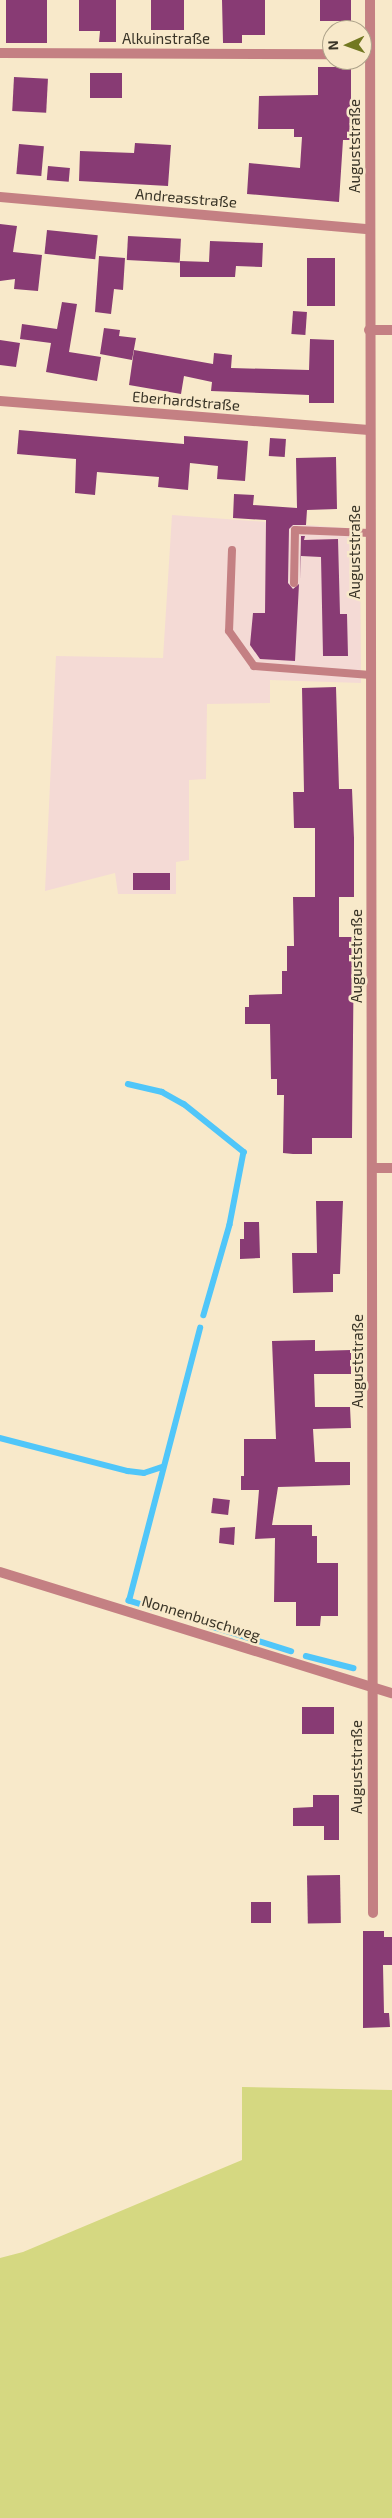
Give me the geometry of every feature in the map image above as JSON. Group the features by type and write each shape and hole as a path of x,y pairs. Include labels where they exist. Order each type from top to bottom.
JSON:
{"street":[{"name":"Auguststraße","path":"369,20 370,0"},
{"name":"Alkuinstraße","path":"0,54 322,54"},
{"name":"Auguststraße","path":"366,70 371,675 373,1913"},
{"name":"Andreasstraße","path":"0,197 369,229"},
{"path":"369,330 392,330"},
{"name":"Eberhardstraße","path":"0,401 370,430"},
{"path":"372,1168 392,1168"},
{"name":"Nonnenbuschweg","path":"0,1572 392,1693"}],"lane":[{"path":"294,583 295,530 370,533"},
{"path":"232,550 229,631 254,666 371,675"}],"shaded area":[{"path":"172,515 360,529 361,683 270,680 270,703 207,704 206,779 189,780 189,860 176,862 176,894 118,894 115,873 45,891 56,656 163,658"}],"green space":[{"path":"242,2087 392,2090 392,2518 0,2518 0,2258 23,2252 242,2160"}],"building":[{"path":"6,0 47,0 47,43 6,43"},
{"path":"79,0 116,0 116,42 99,42 100,31 79,31"},
{"path":"151,0 184,0 184,30 151,30"},
{"path":"222,0 265,0 265,35 242,35 242,43 223,43"},
{"path":"320,0 351,0 351,20 320,21"},
{"path":"318,67 322,67 322,70 351,70 351,140 343,140 339,202 247,194 249,163 300,168 302,137 294,137 294,129 258,129 259,96 318,95"},
{"path":"90,73 122,73 122,98 90,98"},
{"path":"14,77 48,79 46,113 12,111"},
{"path":"135,143 171,145 168,186 79,181 80,151 134,153"},
{"path":"19,144 44,146 41,176 16,174"},
{"path":"48,166 70,168 69,182 47,180"},
{"path":"0,224 17,226 13,252 42,255 38,291 14,289 15,279 0,281"},
{"path":"47,230 98,235 95,259 44,254"},
{"path":"128,236 181,239 180,263 127,260"},
{"path":"210,241 263,243 262,267 236,266 235,277 180,277 180,261 209,262"},
{"path":"99,256 125,258 123,290 114,289 111,314 95,312"},
{"path":"307,258 335,258 335,306 307,306"},
{"path":"62,302 77,304 69,352 101,357 97,381 46,372 51,343 20,339 22,324 57,329"},
{"path":"293,311 307,312 305,335 291,334"},
{"path":"104,328 120,330 119,336 136,338 132,360 100,354"},
{"path":"310,339 334,340 334,403 309,403 309,395 211,391 212,382 184,376 181,394 129,385 134,350 213,364 214,353 232,355 231,368 309,370"},
{"path":"0,340 20,343 16,367 0,365"},
{"path":"19,430 184,444 184,436 248,441 245,481 217,479 218,466 190,463 188,490 158,487 159,477 97,472 95,495 75,493 76,459 17,454"},
{"path":"270,438 286,439 285,457 269,456"},
{"path":"336,457 337,509 307,510 306,525 293,525 289,529 288,583 293,589 299,584 295,661 260,659 250,645 253,613 265,613 266,520 233,518 234,494 254,495 253,505 297,508 296,458"},
{"path":"301,536 305,536 304,540 338,539 340,614 347,614 348,656 323,656 321,557 301,556 300,580"},
{"path":"336,687 339,789 352,789 354,838 354,897 339,897 339,937 354,937 352,1138 312,1138 312,1154 283,1153 284,1095 277,1095 277,1079 271,1079 270,1024 245,1024 245,1007 249,1007 249,995 282,994 282,971 287,971 287,946 294,946 293,897 315,897 315,828 294,828 293,792 304,792 302,688"},
{"path":"133,873 170,873 170,890 133,890"},
{"path":"316,1201 343,1201 340,1274 333,1274 333,1292 293,1293 292,1253 317,1253"},
{"path":"244,1222 259,1222 260,1258 240,1259 240,1239 244,1239"},
{"path":"315,1340 315,1351 351,1350 351,1374 314,1374 315,1407 350,1407 351,1428 313,1429 315,1462 350,1462 350,1485 278,1487 272,1525 312,1525 312,1536 317,1536 317,1563 338,1563 338,1616 321,1616 320,1626 296,1626 296,1602 274,1602 275,1538 255,1539 259,1490 241,1490 241,1476 244,1476 244,1439 276,1439 272,1341"},
{"path":"213,1498 230,1500 228,1515 211,1513"},
{"path":"235,1527 234,1545 219,1543 220,1528"},
{"path":"302,1707 334,1707 334,1734 302,1734"},
{"path":"313,1795 339,1795 339,1840 324,1840 324,1826 293,1826 293,1808 313,1807"},
{"path":"340,1875 341,1923 308,1924 307,1876"},
{"path":"251,1902 271,1902 271,1923 251,1923"},
{"path":"363,1931 384,1931 384,1937 392,1937 392,1965 383,1965 384,2013 389,2013 390,2027 363,2028"}],"waterway":[{"path":"128,1084 162,1092 184,1104 244,1152 230,1225 204,1315"},
{"path":"192,1620 129,1601 200,1328"},
{"path":"0,1438 128,1471 144,1473 162,1467"},
{"path":"210,1626 291,1651"},
{"path":"306,1656 353,1668"}]}
